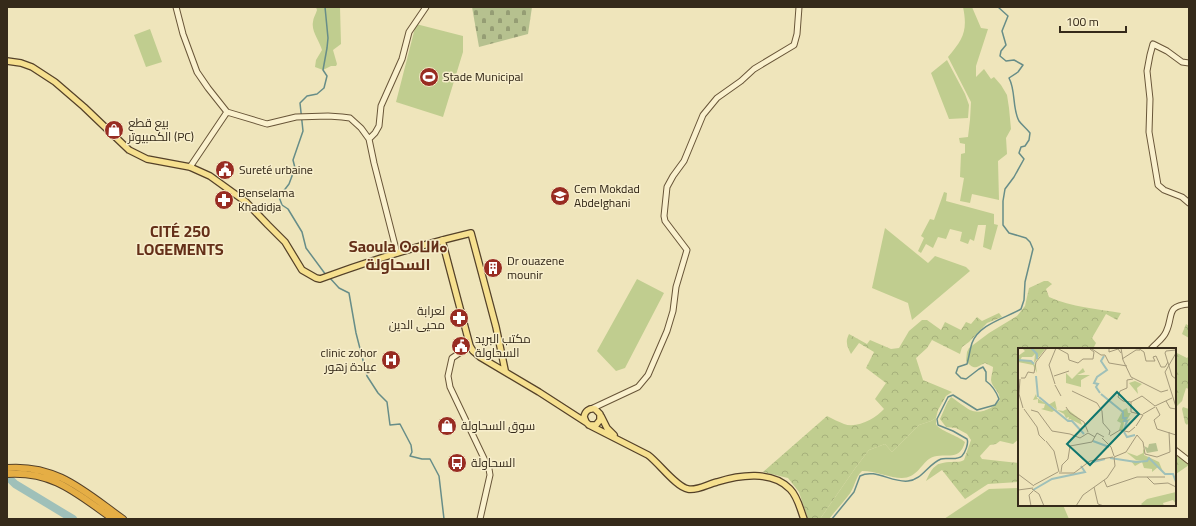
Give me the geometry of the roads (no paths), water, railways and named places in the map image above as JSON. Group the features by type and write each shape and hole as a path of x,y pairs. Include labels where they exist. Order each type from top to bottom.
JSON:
{"highway":[{"path":"7,468 42,476 61,484 113,519"},
{"path":"7,474 32,468 60,477 78,487 123,519"}],"main road":[{"path":"7,61 21,63 32,67 55,82 84,107 128,150 147,159 190,167 210,176 246,202 285,242 302,270 316,278 320,279 442,240 471,234 496,327 505,370"},
{"path":"442,240 470,346 480,357 505,370 588,424 648,455 677,483 688,489 693,489 738,476 772,478 783,483 790,489 797,499 804,519"},
{"path":"573,414 589,410 597,410 607,428 620,440"},
{"path":"588,424 584,417 589,410"},
{"path":"588,424 594,425 598,423 600,420 600,414"}],"street":[{"path":"176,7 183,34 197,72 227,112 267,124 296,117 328,116 350,118 361,128 369,139 398,253"},
{"path":"369,139 379,126 381,106 402,59 409,32 426,7"},
{"path":"589,410 634,389 648,376 667,331 673,311 676,287 687,250 665,221 664,216 667,187 673,176 680,168 703,116 717,98 754,69 794,45 797,34 799,7"},
{"path":"1189,63 1182,62 1167,51 1153,44 1147,71 1150,99 1149,132 1158,185 1164,190 1182,196 1189,203"},
{"path":"190,167 227,112"},
{"path":"1153,348 1166,333 1172,310 1175,307 1189,304"},
{"path":"470,346 452,358 448,376 450,387 489,469 490,475 480,519"},
{"path":"600,414 602,404"},
{"path":"1176,451 1189,461"}],"waterway":[{"path":"325,7 328,38 323,70 327,76 324,88 317,94 307,96 300,103 303,131 293,160 295,168 289,184 279,197 282,205 288,209 302,232 306,248 326,275"},
{"path":"832,519 854,492 860,476 872,474 896,480 908,481 917,478 936,461 962,456 966,448 967,439 938,425 937,419 948,397 953,395 977,410 995,405 999,399 994,389 986,381 986,372 983,367 966,379 961,378 956,373 958,367 967,364 972,343 980,331 994,322 1021,309 1024,300 1025,282 1033,249 1030,242 1026,238 1009,233 1003,225 1003,201 1005,189 1024,159 1019,153 1021,147 1025,146 1029,140 1030,133 1019,121 1015,111 1013,88 1009,78 1018,72 1023,65 1014,60 1006,61 1000,56 1001,51 1006,45 1002,31 1008,16 998,7"},
{"path":"329,277 339,288 349,293 356,333 367,376 378,393 387,402 390,425 400,424 411,445 412,452 410,456 430,459 439,476 444,519"},
{"path":"7,476 15,484 73,519"}],"place":[{"name":"Stade Municipal","path":"429,77"},
{"name":"بيع قطع الكمبيوتر (PC)","path":"114,130"},
{"name":"Sureté urbaine","path":"225,170"},
{"name":"Cem Mokdad Abdelghani","path":"560,196"},
{"name":"Benselama Khadidja","path":"224,200"},
{"name":"Dr ouazene mounir","path":"493,268"},
{"name":"لعرابة محيى الدين","path":"459,318"},
{"name":"مكتب البريد السحاولة","path":"461,346"},
{"name":"clinic zohor عيادة زهور","path":"391,360"},
{"name":"سوق السحاولة","path":"447,426"},
{"name":"السحاولة","path":"457,463"}],"district":[{"name":"CITÉ 250 LOGEMENTS","path":"180,240"},
{"name":"Saoula ⵙⴰⵡⵍⴰ السحاولة","path":"398,255"}]}
